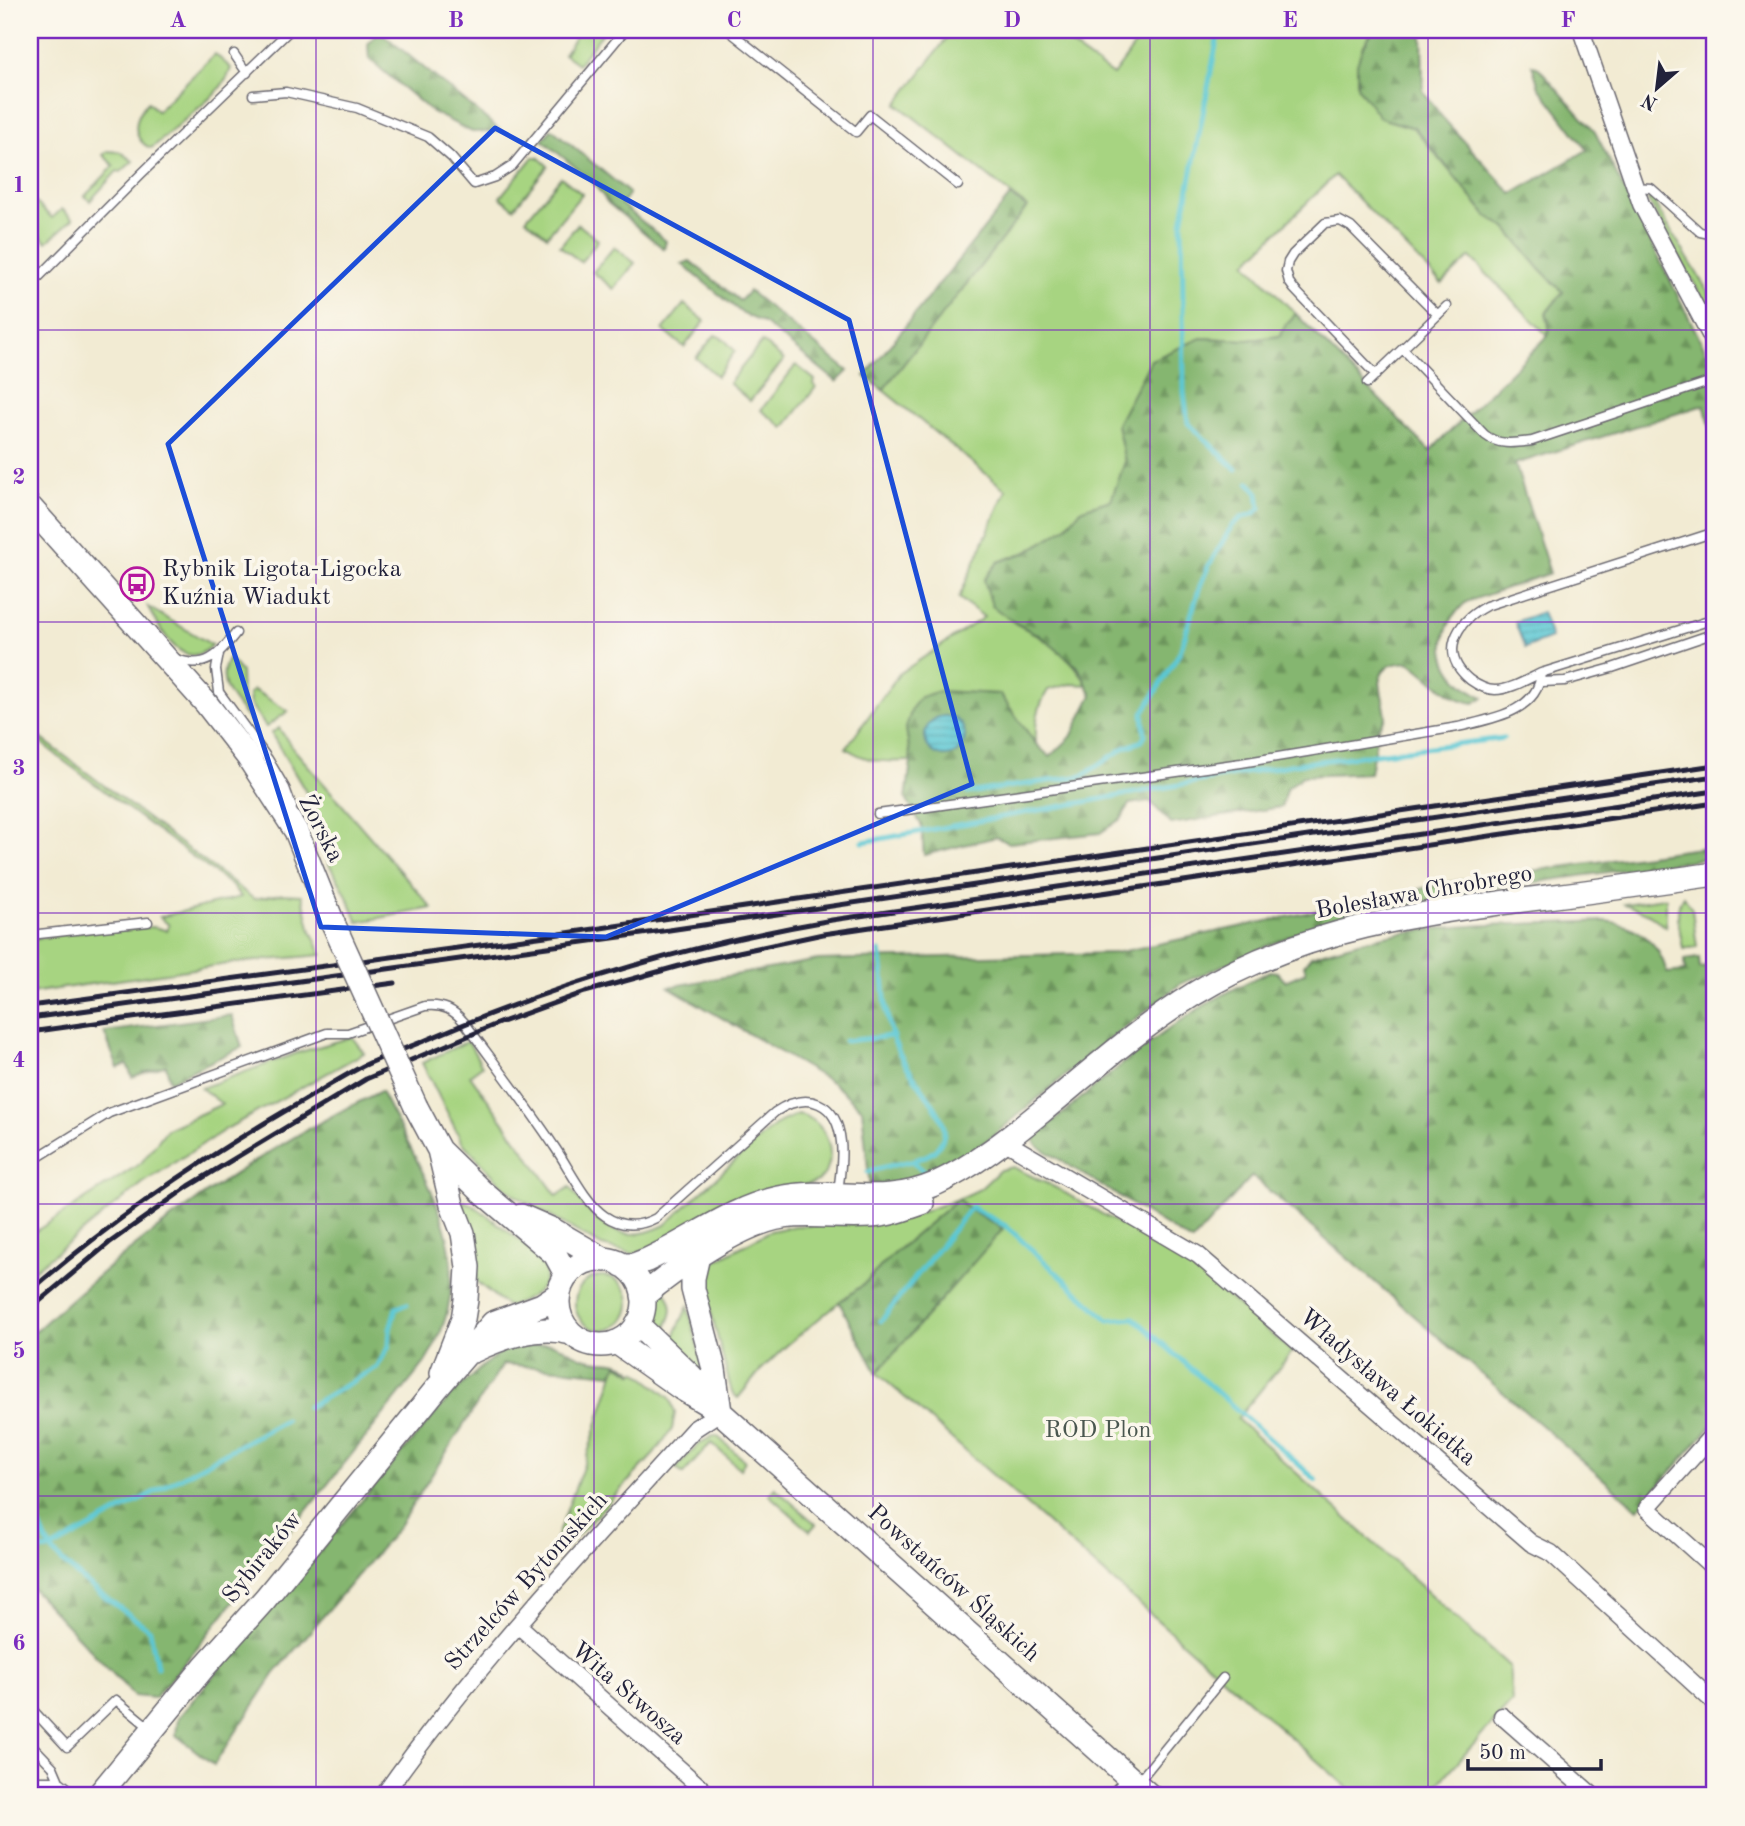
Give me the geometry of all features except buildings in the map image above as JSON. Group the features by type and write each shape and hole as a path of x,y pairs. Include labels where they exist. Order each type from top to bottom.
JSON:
{"main road":[{"name":"Żorska","path":"30,507 205,702 248,757 296,831 333,923 416,1107 439,1150 481,1191 555,1254 563,1285"},
{"name":"Bolesława Chrobrego","path":"614,1263 634,1265 752,1205 797,1195 868,1216 887,1214 938,1197 975,1174 1000,1145 1176,1005 1218,980 1285,950 1334,933 1392,920 1501,902 1715,874"},
{"path":"437,1388 463,1319 468,1276 463,1233 452,1205 439,1150"},
{"name":"Bolesława Chrobrego","path":"643,1296 667,1275 742,1232 773,1219 837,1205"},
{"name":"Żorska","path":"505,1209 553,1230 614,1263"},
{"path":"698,1256 692,1278 693,1289 714,1369 720,1412"},
{"path":"583,1263 614,1263 635,1276 643,1296 643,1310 637,1324 627,1336 603,1345 589,1343 571,1333 560,1315 563,1285 583,1263"},
{"name":"Sybiraków","path":"98,1796 493,1323 542,1305 563,1285"},
{"name":"Powstańców Śląskich","path":"637,1324 691,1376 720,1412 1139,1787"},
{"name":"Sybiraków","path":"467,1353 511,1336 548,1329 571,1333"},
{"name":"Powstańców Śląskich","path":"616,1342 720,1412"}],"street":[{"path":"1581,30 1634,187 1715,344"},
{"name":"Władysława Łokietka","path":"1000,1145 1198,1255 1531,1543 1551,1553 1715,1703"},
{"name":"Strzelców Bytomskich","path":"383,1796 441,1716 518,1625 694,1429 720,1412"},
{"path":"1715,1432 1647,1507 1715,1569"},
{"name":"Wita Stwosza","path":"518,1625 710,1796"},
{"path":"1502,1716 1593,1796"},
{"path":"1115,1796 1139,1787"}],"lane":[{"path":"30,286 290,30"},
{"path":"253,95 286,92 357,108 428,137 451,157 474,184 495,177 512,166 625,30"},
{"path":"728,30 856,132 870,115 958,185"},
{"path":"233,54 247,73"},
{"path":"1634,187 1651,188 1700,232 1715,235"},
{"path":"1376,375 1294,289 1287,277 1289,258 1321,226 1334,221 1351,227 1437,315"},
{"path":"1367,383 1447,306"},
{"path":"1403,349 1485,435 1493,441 1503,443 1532,441 1715,380"},
{"path":"1715,532 1486,606 1474,612 1457,633 1454,661 1458,669 1475,683 1486,689 1498,690 1715,619"},
{"path":"236,633 219,654 216,669 219,692 268,759 285,788 296,831"},
{"path":"1541,678 1565,681 1600,672 1715,633"},
{"path":"160,653 197,663 219,654"},
{"path":"878,814 1214,767 1434,732 1486,720 1519,708 1533,698 1541,678"},
{"path":"30,935 148,922"},
{"path":"30,1163 109,1113 327,1033 348,1033 434,1005 450,1009 465,1023 555,1147 593,1206 613,1221 633,1225 656,1219 768,1117 786,1105 800,1101 816,1101 825,1106 837,1125 842,1151 837,1205"},
{"path":"1139,1787 1223,1678"},
{"path":"30,1707 67,1747 116,1700 152,1730"},
{"path":"30,1743 53,1767 59,1781 78,1796"},
{"path":"30,1781 59,1781"}],"highlighted area":[{"path":"495,128 849,320 972,784 606,937 321,927 168,444"}],"green space":[{"path":"580,30 605,30 578,64 564,54"},
{"path":"953,30 1049,30 1113,75 1146,30 1373,30 1362,49 1380,118 1414,128 1487,216 1506,228 1563,292 1546,313 1548,336 1470,257 1442,284 1335,175 1246,263 1296,314 1286,324 1281,336 1248,340 1201,338 1117,424 1125,462 1111,500 1082,509 1065,528 1027,552 998,562 1015,623 1047,641 1066,656 1087,685 1070,684 1048,690 1038,716 1036,744 1000,694 906,728 911,761 884,761 862,757 846,748 899,674 984,617 959,598 1006,490 883,390 1027,207 897,104"},
{"path":"1373,30 1422,30 1423,91 1442,117 1512,194 1587,150 1539,87 1532,65 1539,68 1595,132 1715,369 1715,442 1704,405 1515,464 1550,573 1466,602 1447,628 1444,642 1449,667 1468,689 1483,697 1474,703 1447,692 1409,662 1387,667 1380,679 1386,717 1378,728 1370,773 1303,776 1287,788 1281,807 1171,824 1150,801 1129,804 1122,818 1100,833 1009,843 996,837 924,855 921,824 906,799 911,761 906,728 912,708 920,697 939,691 1000,694 1036,744 1050,757 1071,737 1092,695 1078,667 1039,635 1015,623 992,606 984,580 998,562 1027,552 1065,528 1082,509 1111,500 1125,462 1117,424 1151,360 1201,338 1248,340 1280,336 1286,324 1296,314 1430,451 1548,336 1546,313 1563,292 1506,228 1487,216 1415,128 1380,118 1357,86 1357,64"},
{"path":"379,31 501,131 472,132 432,112 369,59 368,44"},
{"path":"215,54 231,68 216,93 153,147 144,144 139,139 136,127 143,108 148,102 157,111"},
{"path":"552,129 629,193 621,204 666,241 664,249 608,203 592,181 542,140"},
{"path":"107,151 120,152 133,161 121,172 117,171 90,201 85,196 114,166 103,155"},
{"path":"533,157 538,157 548,166 514,208 500,197"},
{"path":"561,177 582,194 547,236 526,219"},
{"path":"1010,196 1027,207 883,390 865,376"},
{"path":"1655,196 1656,206 1715,303 1715,320 1651,206 1648,199"},
{"path":"30,197 52,218 62,209 73,219 47,242 30,227"},
{"path":"578,224 598,240 581,262 560,246"},
{"path":"614,247 635,263 614,289 593,272"},
{"path":"690,261 740,301 749,291 848,371 837,382 764,323 743,314 682,264"},
{"path":"684,304 705,321 684,347 663,330"},
{"path":"715,335 724,339 735,351 717,376 696,358"},
{"path":"762,342 784,360 750,401 729,383"},
{"path":"796,365 815,380 816,387 784,428 761,410"},
{"path":"148,607 212,645 201,653 191,655 182,652 165,636"},
{"path":"229,658 241,672 242,705 251,723 225,685 225,667"},
{"path":"253,690 288,711 266,727 250,704 249,694"},
{"path":"279,728 291,746 432,908 358,922 329,864 310,799 271,733"},
{"path":"37,735 254,899 280,894 302,895 311,931 322,955 234,963 30,993 30,941 107,929 153,927 167,931 169,925 160,917 241,897 232,886 64,761 38,740"},
{"path":"1715,846 1715,857 1494,888 1378,911 1297,933 1180,984 993,1136 931,1179 870,1189 862,1109 833,1083 669,987 818,960 1115,953 1458,881"},
{"path":"1683,896 1692,909 1697,947 1683,949 1678,908"},
{"path":"1666,898 1666,927 1649,914 1625,904"},
{"path":"1606,921 1628,926 1646,937 1659,952 1667,973 1685,971 1684,960 1699,958 1700,968 1715,966 1715,1422 1638,1509 1252,1176 1192,1242 1034,1141 1037,1135 1094,1087 1173,1026 1212,1001 1270,971 1277,972 1285,981 1306,972 1304,965 1311,956 1397,934 1483,925"},
{"path":"232,1015 242,1047 170,1081 166,1065 132,1077 127,1064 118,1068 104,1032"},
{"path":"352,1037 364,1053 226,1129 143,1183 30,1273 30,1235 141,1163 167,1129 222,1104 201,1088 297,1053"},
{"path":"468,1041 482,1066 470,1075 557,1196 570,1187 599,1221 622,1233 634,1234 665,1225 761,1137 780,1122 798,1114 808,1117 824,1132 830,1152 826,1172 816,1182 786,1186 634,1254 602,1246 519,1198 501,1184 462,1142 422,1063"},
{"path":"381,1091 432,1191 444,1224 451,1257 451,1292 443,1327 424,1364 182,1666 154,1698 134,1696 30,1586 30,1336 111,1266 196,1200 286,1142"},
{"name":"ROD Plon","path":"1013,1167 1056,1188 1190,1264 1292,1352 1237,1419 1509,1666 1512,1702 1427,1796 1357,1796 877,1373 1002,1228 969,1209 958,1199 892,1255 863,1285 786,1346 760,1371 738,1398 732,1393 704,1285 706,1272 715,1261 770,1231 795,1226 896,1222 980,1189 1000,1170"},
{"path":"958,1199 969,1209 1003,1229 877,1373 839,1302 863,1285 892,1255"},
{"path":"464,1201 519,1239 540,1260 545,1270 545,1280 540,1289 508,1307 477,1282"},
{"path":"602,1276 621,1284 629,1303 621,1322 602,1330 583,1322 575,1303 583,1284"},
{"path":"664,1289 671,1303 672,1313 661,1337 655,1313 657,1301"},
{"path":"688,1306 704,1372 702,1373 670,1345"},
{"path":"548,1343 591,1360 622,1364 635,1373 617,1364 612,1374 503,1364 397,1529 275,1673 214,1765 176,1735 178,1718 452,1394 492,1358 506,1350"},
{"path":"617,1364 634,1374 636,1371 670,1398 675,1413 672,1429 654,1454 544,1571 586,1459"},
{"path":"717,1436 745,1461 740,1469 711,1443 683,1474 676,1468 700,1443"},
{"path":"775,1488 816,1524 810,1531 769,1495"}],"water":[{"path":"1542,612 1551,638 1525,648 1515,622"},
{"path":"945,716 959,722 965,736 959,750 945,756 931,750 925,736 931,722"}],"waterway":[{"path":"1219,30 1182,223 1184,392 1188,423 1236,469"},
{"path":"967,793 1082,776 1124,748 1142,741 1145,735 1143,713 1180,652 1209,565 1232,526 1260,508 1258,493 1249,483"},
{"path":"863,842 1295,764 1504,738"},
{"path":"868,1172 932,1153 940,1144 944,1131 938,1113 903,1060 891,1033 880,951"},
{"path":"845,1041 893,1036"},
{"path":"912,1161 924,1171"},
{"path":"881,1321 971,1207 1006,1226 1108,1320 1134,1318 1316,1480"},
{"path":"308,1407 377,1367 389,1346 396,1308 407,1304"},
{"path":"30,1547 37,1550 51,1549 285,1420"},
{"path":"30,1509 53,1552 88,1584 150,1630 157,1667"}],"railway":[{"path":"30,1006 553,935 1715,765"},
{"path":"30,1018 642,934 1715,776"},
{"path":"30,1291 121,1218 185,1173 353,1071 525,1001 625,968 728,941 832,920 1715,791"},
{"path":"30,1309 109,1243 189,1186 366,1079 499,1023 585,992 701,960 823,934 1715,803"},
{"path":"117,1020 395,983"},
{"path":"30,1032 124,1019"}],"place":[{"name":"Rybnik Ligota-Ligocka Kuźnia Wiadukt","path":"137,584"}]}
